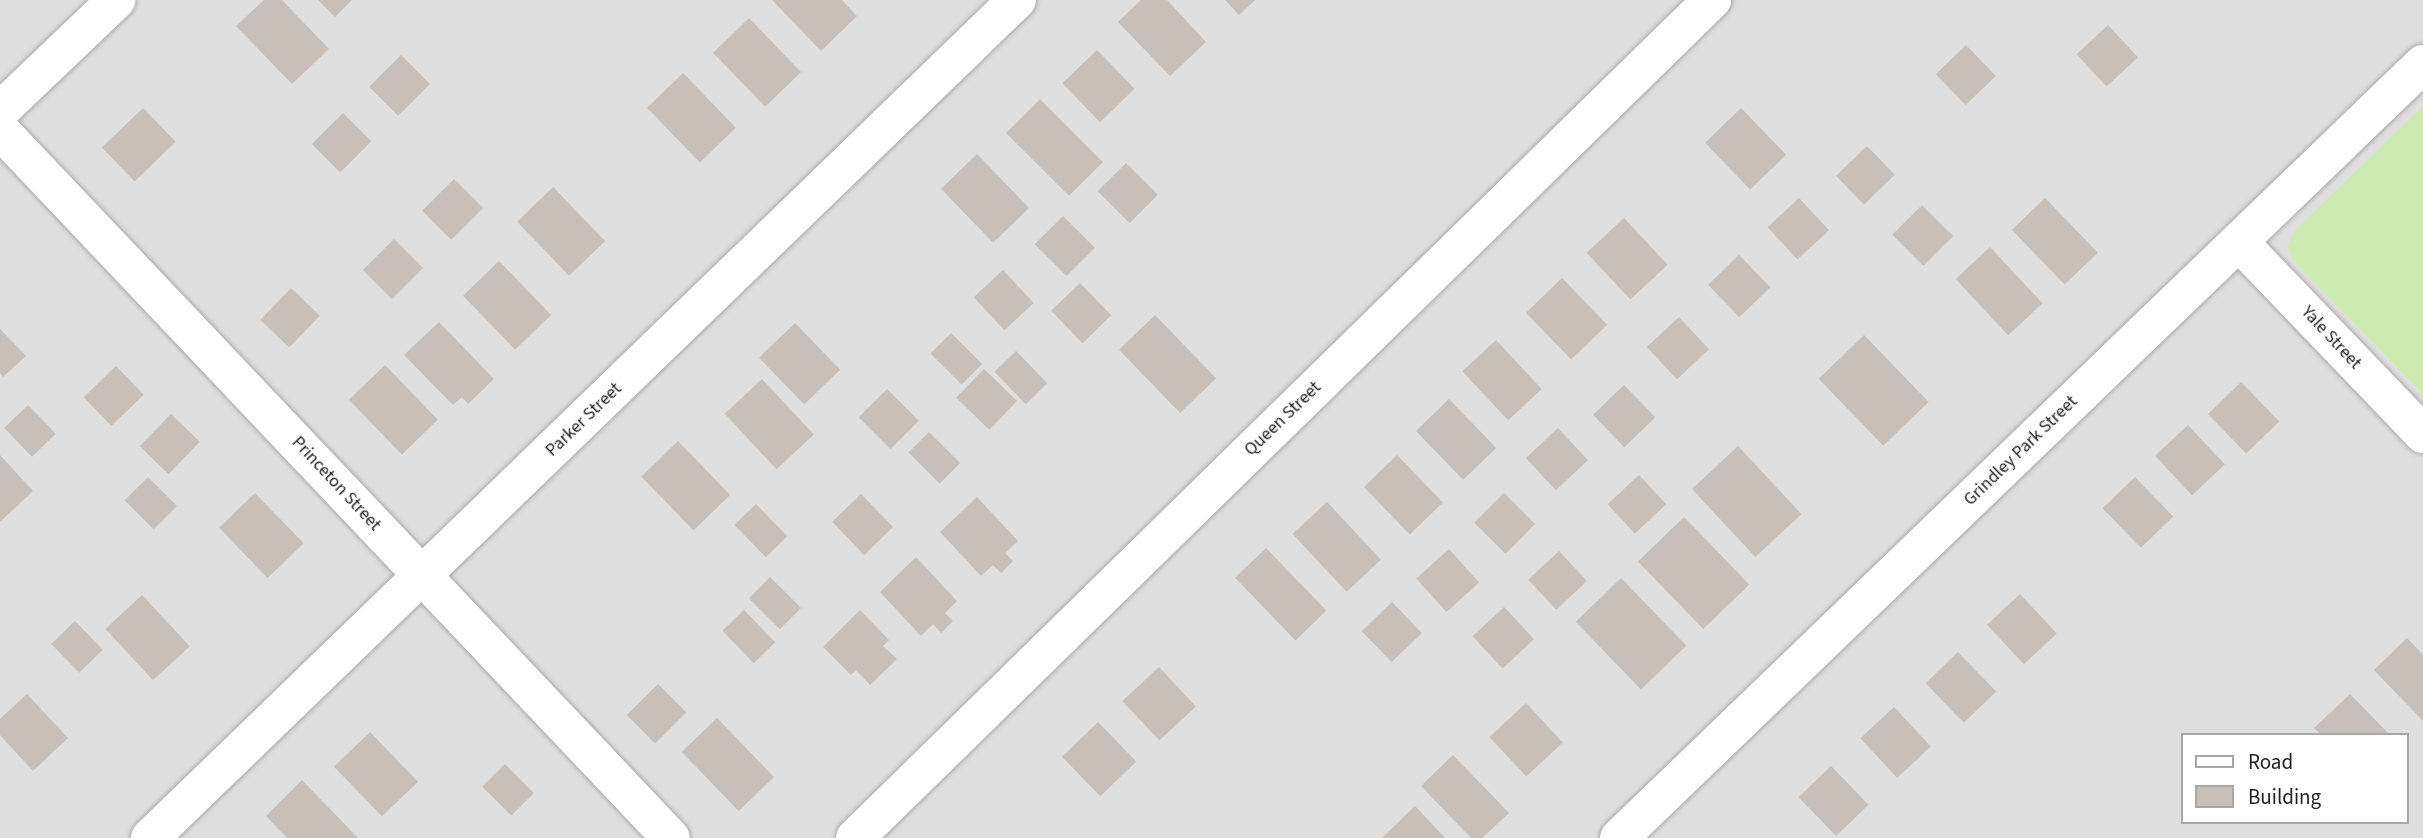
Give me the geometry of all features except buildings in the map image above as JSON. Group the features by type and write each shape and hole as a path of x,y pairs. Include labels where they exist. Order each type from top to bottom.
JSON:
{"street":[{"path":"0,111 116,0"},
{"name":"Parker Street","path":"150,838 1017,0"},
{"name":"Queen Street","path":"855,838 1712,0"},
{"name":"Grindley Park Street","path":"1619,838 2423,64"},
{"name":"Princeton Street","path":"0,130 671,838"},
{"name":"Yale Street","path":"2239,242 2423,434"}],"shaded area":[{"path":"0,0 2423,0 2423,838 0,838"}],"green space":[{"path":"2423,106 2423,394 2297,265 2287,247 2296,229"}]}
